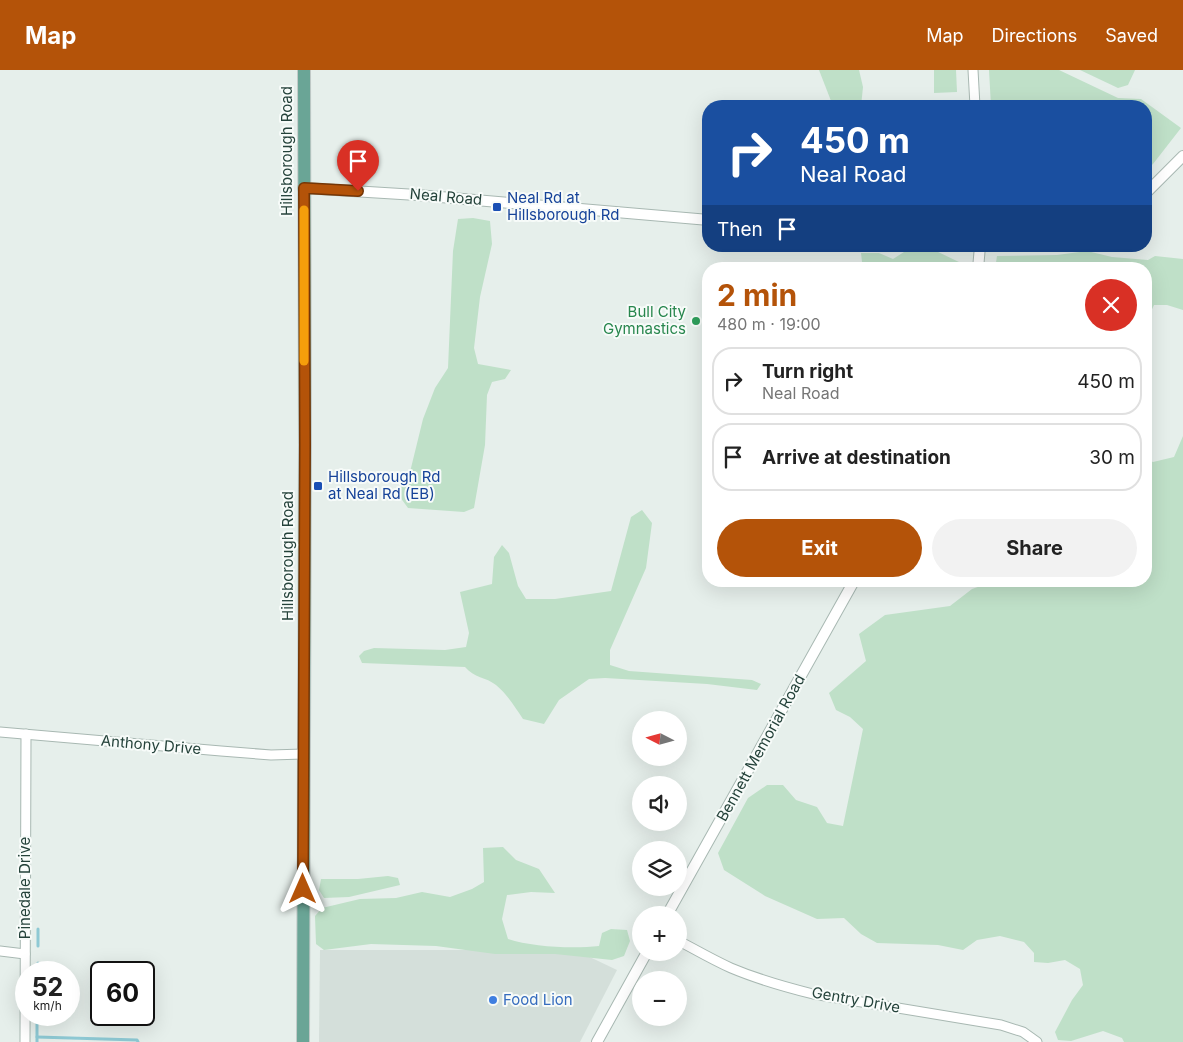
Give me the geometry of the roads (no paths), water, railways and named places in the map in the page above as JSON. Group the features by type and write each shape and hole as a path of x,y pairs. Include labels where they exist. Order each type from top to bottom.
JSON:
{"main road":[{"name":"Hillsborough Road","path":"303,1042 304,70"}],"street":[{"path":"973,70 975,100"},
{"path":"1152,187 1183,156"},
{"name":"Neal Road","path":"304,188 408,194 702,219"},
{"name":"Bennett Memorial Road","path":"672,906 851,587"},
{"name":"Anthony Drive","path":"0,732 271,755 303,754"},
{"name":"Pinedale Drive","path":"25,1042 26,734"},
{"name":"Gentry Drive","path":"687,945 731,968 762,980 794,989 813,994 1001,1025 1023,1032 1037,1042"},
{"path":"0,951 25,954"},
{"path":"597,1042 641,961"}],"waterway":[{"path":"38,929 38,946"},
{"path":"37,1026 37,1042"},
{"path":"37,1037 137,1040 138,1042"}],"place":[{"name":"Neal Rd at Hillsborough Rd","path":"497,207"},
{"name":"Bull City Gymnastics","path":"696,321"},
{"name":"Hillsborough Rd at Neal Rd (EB)","path":"318,486"},
{"name":"Food Lion","path":"493,1000"}]}
